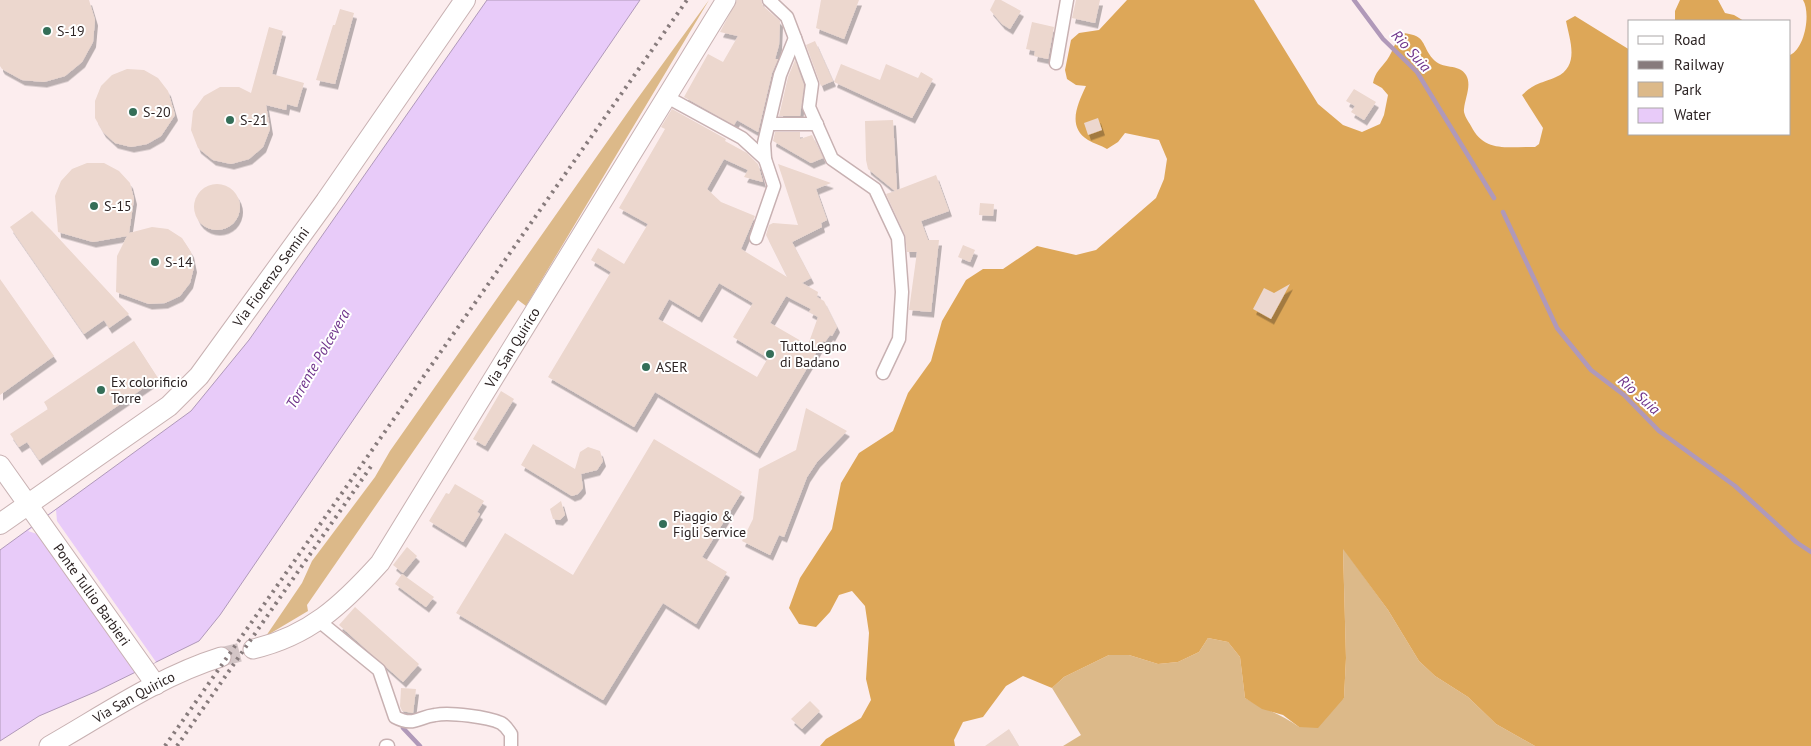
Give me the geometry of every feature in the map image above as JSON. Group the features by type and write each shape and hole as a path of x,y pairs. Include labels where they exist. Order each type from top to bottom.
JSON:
{"main road":[{"name":"Via Fiorenzo Semini","path":"0,524 169,406 199,376 326,201 465,0"},
{"name":"Via San Quirico","path":"253,649 289,638 319,621 365,580 393,543 566,258 726,0"},
{"name":"Ponte Tullio Barbieri","path":"0,465 156,685"},
{"name":"Via San Quirico","path":"49,746 156,685 200,663 221,657"}],"street":[{"path":"769,0 787,17 812,84 809,107 832,159 874,189 898,238 902,292 899,339 883,373"},
{"path":"1056,63 1067,0"},
{"path":"756,238 774,186 764,159 764,142 770,124 780,75 795,38"},
{"path":"667,96 742,138 764,159"},
{"path":"770,124 817,124"},
{"path":"319,621 379,670 395,717 403,722 414,722 436,714 467,716 500,723 511,734 511,746"}],"green space":[{"path":"709,0 526,306 518,300 307,605 308,611 266,636 302,583 312,561 375,477 390,451 635,102"},
{"path":"1343,548 1388,610 1419,661 1435,676 1468,697 1496,724 1535,746 1063,746 1081,735 1052,688 1064,677 1109,655 1129,655 1158,664 1178,662 1199,652 1208,638 1228,642 1240,657 1245,698 1299,727 1344,698 1346,658"}],"shaded area":[{"path":"1127,0 1254,0 1318,104 1343,125 1362,132 1380,124 1384,115 1388,95 1382,88 1373,83 1377,73 1401,36 1404,33 1411,34 1417,36 1423,42 1429,54 1437,62 1459,69 1466,75 1468,87 1464,113 1477,135 1483,141 1499,147 1535,147 1539,144 1543,128 1522,95 1535,85 1556,77 1568,66 1571,60 1571,45 1566,21 1575,16 1628,49 1628,135 1791,135 1791,54 1799,45 1805,30 1806,13 1803,0 1811,0 1811,746 1535,746 1496,724 1468,697 1435,676 1419,661 1388,610 1343,549 1346,658 1344,698 1318,728 1299,727 1283,715 1262,709 1245,698 1240,657 1228,642 1208,638 1199,652 1178,662 1158,664 1129,655 1109,655 1064,677 1052,688 1023,676 1006,686 983,717 963,722 954,740 955,746 820,746 826,739 861,718 871,700 866,679 869,633 865,606 852,591 839,595 830,612 816,627 799,624 789,608 800,578 832,529 841,483 859,453 893,431 908,393 931,361 942,321 966,280 983,269 1003,269 1037,246 1076,255 1096,250 1156,198 1164,179 1167,159 1159,140 1125,133 1118,142 1107,149 1090,141 1078,129 1076,122 1077,108 1086,86 1076,85 1067,79 1065,70 1071,40 1079,33 1099,30"},
{"path":"1680,0 1718,0 1725,13 1734,15 1742,20 1675,20 1675,11"}],"water":[{"name":"Torrente Polcevera","path":"487,0 640,0 220,615 199,641 95,692 39,716 0,741 0,550 191,411 249,340"}],"pier":[{"path":"56,510 57,521 156,662 135,672 37,534 28,531"}],"building":[{"name":"S-19","path":"0,0 89,0 95,20 93,42 82,62 65,76 44,82 22,80 2,69 0,66"},
{"path":"737,0 761,0 763,6 780,21 779,45 775,59 778,59 772,73 758,132 737,120 734,125 684,97 708,54 723,62 738,36 720,32"},
{"path":"821,0 859,0 844,39 816,28"},
{"path":"995,0 1001,0 1021,11 1010,29 1002,24 990,10"},
{"path":"1076,0 1100,0 1095,23 1072,18"},
{"path":"340,9 354,13 335,84 316,80 333,25 335,25"},
{"path":"1032,22 1054,27 1048,59 1034,56 1035,51 1026,49"},
{"name":"S-21","path":"269,27 283,31 272,74 304,83 297,107 287,104 286,110 266,105 270,129 263,147 249,159 231,164 213,160 198,148 191,130 193,111 204,96 220,87 239,87 251,93"},
{"path":"815,41 833,81 821,86 806,45"},
{"path":"795,60 804,85 800,116 779,116 788,77"},
{"path":"841,64 880,80 886,64 918,78 921,72 933,79 912,118 834,82"},
{"name":"S-20","path":"127,69 144,70 158,78 168,91 175,115 161,136 147,144 131,147 115,143 103,132 95,118 95,101 101,86 112,75"},
{"path":"1354,89 1376,102 1364,120 1351,112 1355,106 1346,101"},
{"path":"672,109 726,139 725,141 747,153 758,164 763,182 744,177 748,170 724,159 707,189 721,202 755,216 741,249 787,277 766,235 769,225 773,223 798,225 778,164 831,183 816,189 827,220 821,223 822,227 792,242 811,278 802,283 818,292 817,297 824,301 837,327 832,336 830,335 825,342 823,341 757,453 655,392 634,427 548,377 611,272 591,260 598,248 624,264 648,224 619,208 665,129 661,127","holes":["719,283 753,303 733,337 768,358 757,377 658,319 669,299 699,317","786,296 811,309 809,312 818,317 808,345 770,323"]},
{"path":"1098,118 1102,130 1088,135 1084,123"},
{"path":"893,120 897,190 936,175 949,211 921,221 928,240 939,240 931,312 909,310 917,252 907,252 905,235 886,194 895,191 868,169 866,160 865,121"},
{"path":"775,132 800,132 800,139 812,135 823,158 811,163 773,141"},
{"path":"87,163 104,163 119,171 130,183 134,199 129,233 152,227 168,229 182,238 191,252 194,267 190,283 180,296 165,303 149,304 116,292 117,256 127,236 93,242 58,232 55,196 61,181 72,169"},
{"path":"213,184 221,184 230,188 236,194 240,207 236,220 230,226 221,230 213,230 204,226 198,220 194,211 194,203 198,194 204,188"},
{"path":"980,203 994,204 993,216 979,215"},
{"path":"32,211 129,314 109,328 104,320 84,334 10,227"},
{"path":"963,245 975,250 970,262 958,257"},
{"path":"0,279 54,356 0,395"},
{"path":"1290,284 1271,319 1253,309 1264,288 1274,293"},
{"name":"Ex colorificio Torre","path":"134,341 158,378 39,460 27,442 19,447 10,434 48,409 44,402"},
{"path":"501,391 514,399 485,446 473,439"},
{"path":"806,408 847,431 817,462 807,477 784,537 779,535 770,555 742,541 753,519 759,469 796,450"},
{"path":"654,439 742,492 702,557 727,572 696,624 663,603 603,700 456,613 505,533 573,575"},
{"path":"533,444 575,469 580,452 588,447 600,451 603,461 597,470 581,474 583,488 578,494 572,496 521,465"},
{"path":"455,484 484,501 477,512 480,514 463,542 429,521 446,493 449,494"},
{"path":"561,501 565,515 560,520 553,519 550,509"},
{"path":"407,547 417,556 403,573 393,565"},
{"path":"402,574 434,597 426,607 395,584"},
{"path":"355,607 419,664 403,682 339,625"},
{"path":"401,688 416,689 413,713 402,711 400,706"},
{"path":"810,701 820,711 802,729 791,719"},
{"path":"1009,729 1019,746 985,746"}],"waterway":[{"name":"Rio Suia","path":"1354,0 1383,39 1417,72 1494,198"},
{"name":"Rio Suia","path":"1503,212 1557,328 1591,370 1624,395 1659,431 1735,486 1796,542 1811,552"},
{"path":"403,728 420,746"}],"tunnel":[{"path":"221,657 253,649"}],"railway":[{"path":"165,746 687,0"},
{"path":"177,746 372,465"}],"place":[{"name":"S-19","path":"47,31"},
{"name":"S-20","path":"133,112"},
{"name":"S-21","path":"230,120"},
{"name":"S-15","path":"94,206"},
{"name":"S-14","path":"155,262"},
{"name":"TuttoLegno di Badano","path":"770,354"},
{"name":"ASER","path":"646,367"},
{"name":"Ex colorificio Torre","path":"101,390"},
{"name":"Piaggio & Figli Service","path":"663,524"}]}
